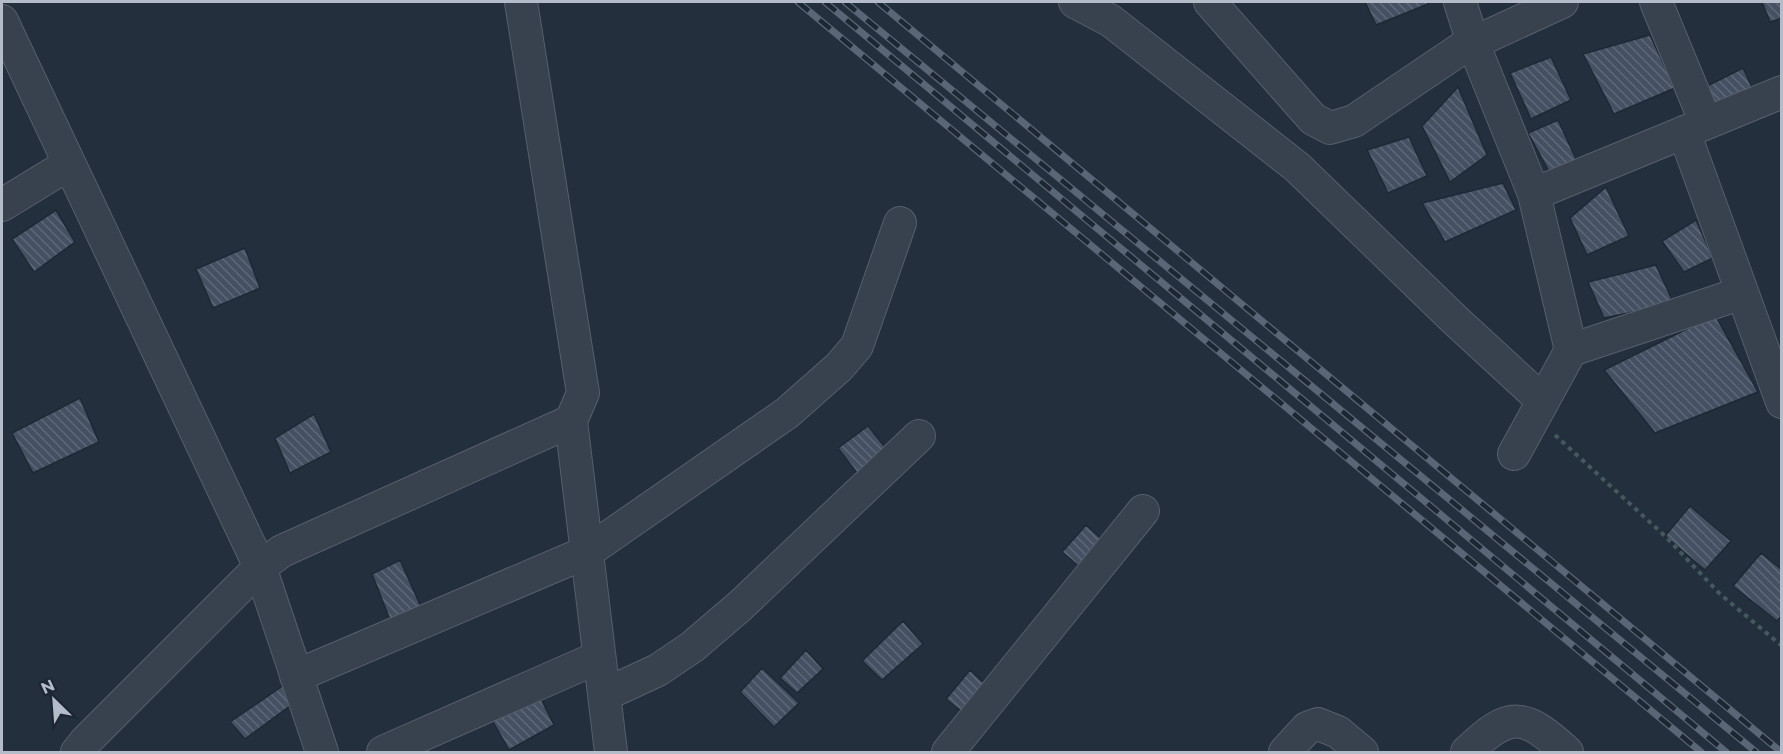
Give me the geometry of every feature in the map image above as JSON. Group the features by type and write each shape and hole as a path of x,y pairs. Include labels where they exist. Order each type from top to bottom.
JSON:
{"street":[{"path":"521,2 583,393 571,421 611,753"},
{"path":"1076,2 1111,21 1297,167 1455,320 1539,409"},
{"path":"1210,2 1313,119 1330,128 1354,121 1462,48 1562,2"},
{"path":"1460,2 1473,43 1534,194 1571,350 1515,454"},
{"path":"1656,2 1695,127 1742,293 1782,402"},
{"path":"2,21 260,567 322,753"},
{"path":"1534,194 1782,92"},
{"path":"2,205 69,164"},
{"path":"296,676 587,552 787,413 839,367 857,346 900,223"},
{"path":"1571,350 1742,293"},
{"path":"86,749 260,567 282,551 571,421"},
{"path":"604,695 658,670 692,647 740,606 919,436"},
{"path":"948,753 1143,511"},
{"path":"383,753 599,657"},
{"path":"1467,753 1486,733 1500,724 1514,722 1531,724 1544,731 1567,753"},
{"path":"1285,753 1306,728 1318,724 1338,732 1362,753"}],"path":[{"path":"1539,409 1720,594 1782,646"}],"building":[{"path":"1365,2 1427,2 1428,4 1376,25"},
{"path":"1762,2 1782,2 1782,18 1770,22"},
{"path":"1650,35 1675,88 1614,114 1583,54"},
{"path":"1551,57 1571,100 1531,119 1510,73"},
{"path":"1743,68 1756,96 1713,111 1701,89"},
{"path":"1458,87 1487,155 1450,182 1422,126"},
{"path":"1558,120 1577,161 1550,173 1528,133"},
{"path":"1409,137 1427,176 1388,193 1367,150"},
{"path":"1503,183 1516,210 1445,242 1422,203"},
{"path":"1606,187 1629,236 1587,255 1570,218"},
{"path":"56,210 75,242 34,272 12,239"},
{"path":"1696,220 1713,258 1684,272 1662,241"},
{"path":"245,248 260,288 213,308 196,269"},
{"path":"1656,265 1674,304 1604,318 1588,282"},
{"path":"1715,315 1758,392 1655,433 1604,370"},
{"path":"80,398 99,442 33,473 12,433"},
{"path":"314,414 331,452 290,473 275,438"},
{"path":"868,426 889,452 860,477 838,448"},
{"path":"1690,506 1731,541 1705,570 1665,536"},
{"path":"1086,525 1106,543 1081,568 1062,552"},
{"path":"1761,553 1782,570 1782,615 1777,621 1733,586"},
{"path":"400,560 422,609 392,625 372,574"},
{"path":"903,621 923,644 882,680 862,661"},
{"path":"806,650 823,669 797,693 780,678"},
{"path":"762,668 799,703 774,727 740,692"},
{"path":"970,670 988,687 965,714 946,699"},
{"path":"284,685 294,703 245,739 230,722"},
{"path":"540,697 554,725 509,750 492,720"}],"railway":[{"path":"798,2 1701,752"},
{"path":"825,2 1726,752"},
{"path":"845,2 1756,752"},
{"path":"878,2 1781,752"}]}
